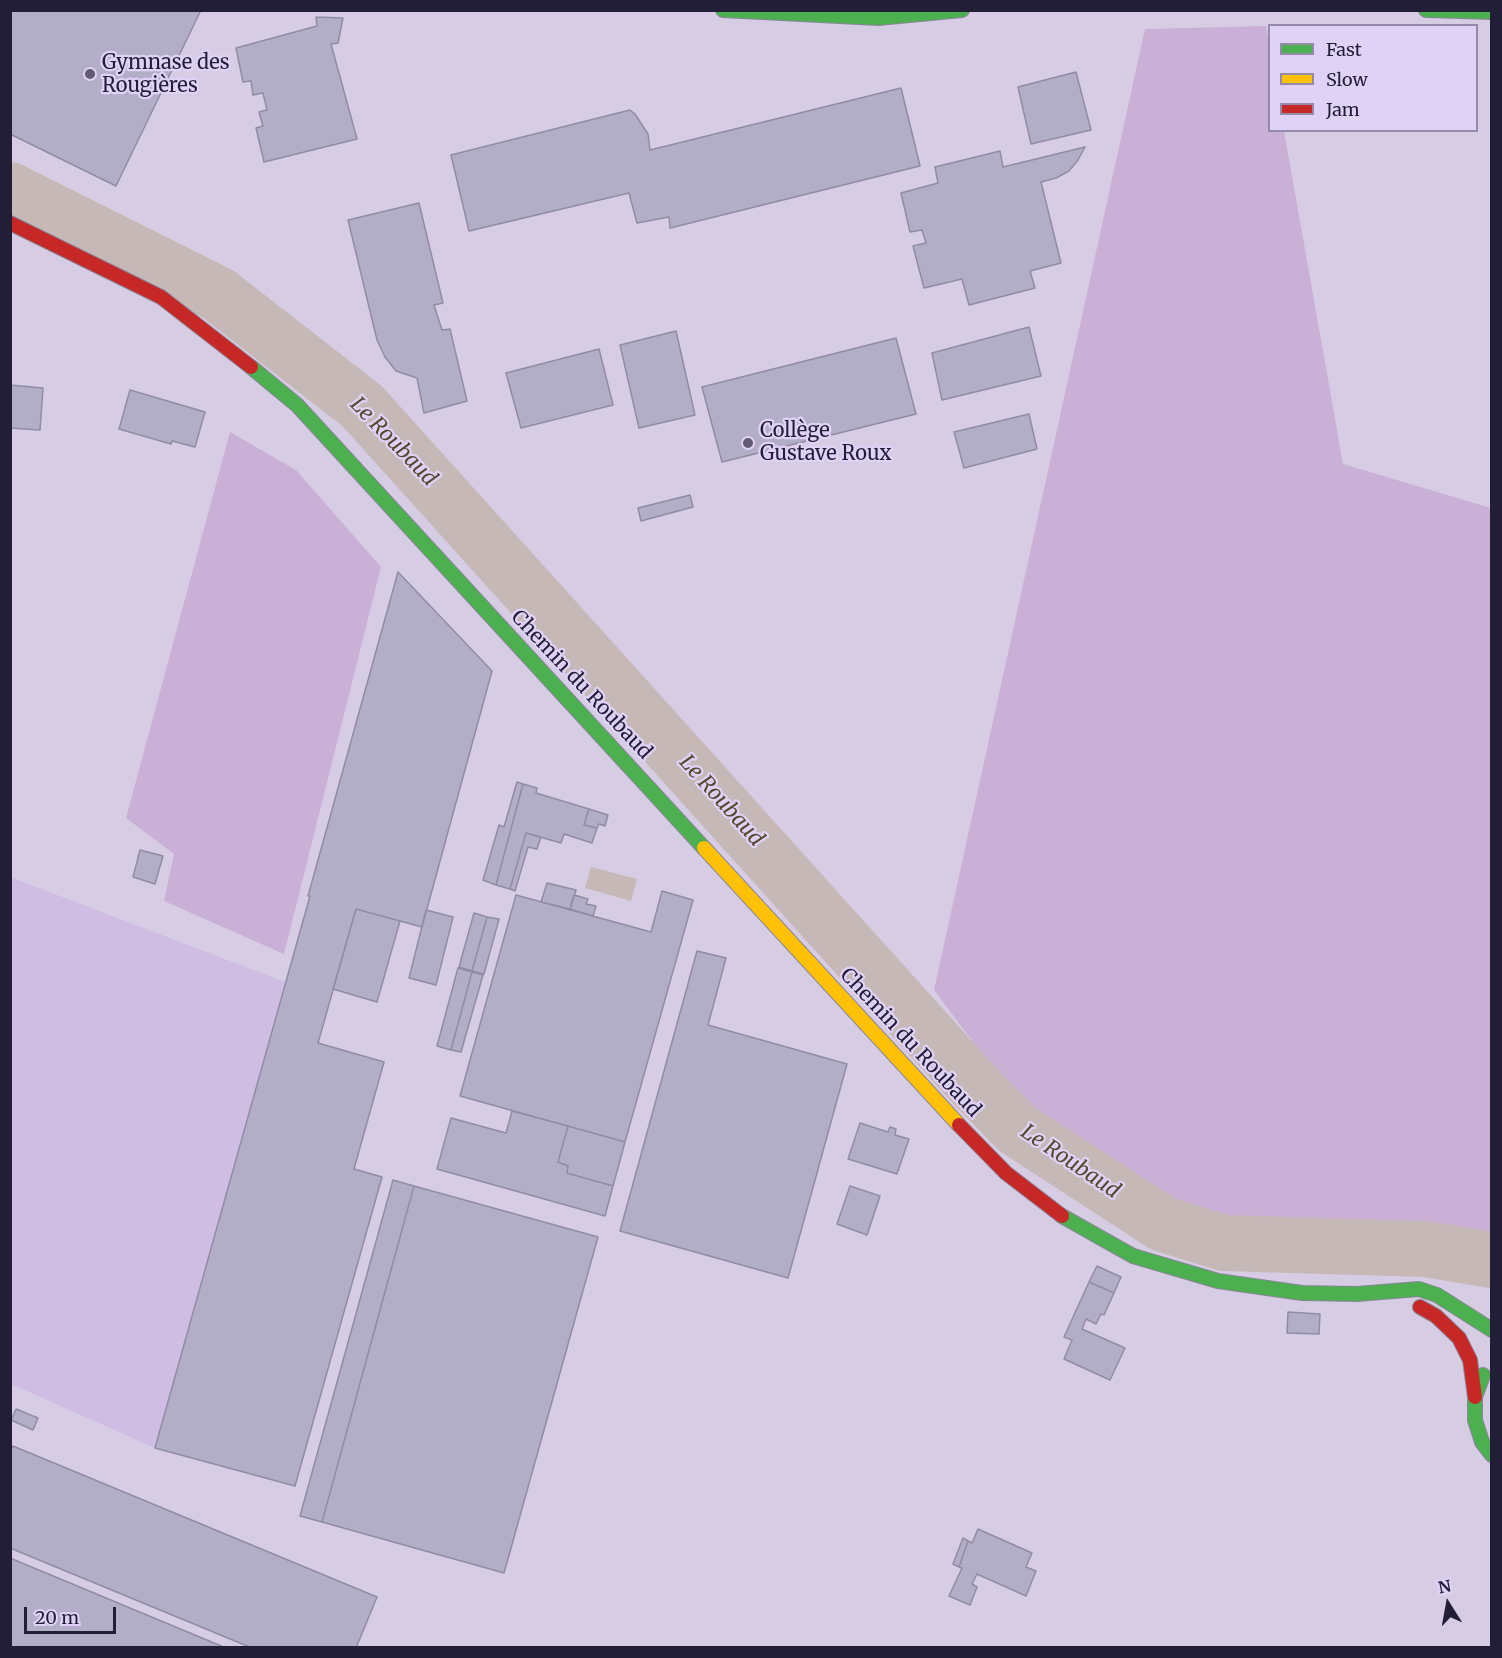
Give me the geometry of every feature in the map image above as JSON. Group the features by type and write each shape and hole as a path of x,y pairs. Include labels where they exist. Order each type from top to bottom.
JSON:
{"street":[{"path":"723,10 878,18 962,10"},
{"path":"1426,10 1491,12"},
{"name":"Chemin du Roubaud","path":"10,223 161,297 231,350 297,405 950,1116 1006,1173 1066,1219 1133,1256 1218,1281 1302,1293 1357,1294 1419,1289 1437,1295 1491,1330"},
{"name":"Chemin du Roubaud","path":"1357,1294 1394,1304 1415,1305 1436,1316 1459,1338 1467,1352 1475,1397 1475,1420 1482,1442 1491,1455"},
{"path":"1475,1397 1483,1375 1491,1364"}],"shaded area":[{"path":"1266,26 1268,132 1284,132 1343,464 1491,508 1491,1245 1417,1238 1239,1232 1175,1209 1028,1115 934,990 1145,29"},
{"path":"230,432 296,470 381,567 284,954 164,901 174,854 126,818"},
{"path":"591,867 637,879 631,901 585,888"},
{"path":"10,877 285,982 155,1448 11,1384"}],"building":[{"name":"Gymnase des Rougières","path":"10,10 201,10 116,186 10,134"},
{"path":"316,17 343,18 338,43 331,44 357,139 264,162 256,128 263,126 259,112 267,110 263,93 253,95 251,81 243,82 236,48 317,26"},
{"path":"1076,72 1091,130 1031,144 1018,87"},
{"path":"901,88 920,166 670,228 669,217 637,223 629,193 469,231 451,155 630,110 648,134 650,150"},
{"path":"1085,147 1069,171 1041,182 1061,263 1030,271 1035,288 969,305 962,279 924,288 913,246 926,243 922,230 910,232 901,193 938,183 935,167 1000,151 1003,167"},
{"path":"419,203 443,303 434,305 442,330 450,329 467,401 424,413 417,378 396,371 385,357 377,340 348,220"},
{"path":"1029,327 1041,376 942,400 932,353"},
{"path":"676,331 695,415 639,428 620,345"},
{"path":"896,338 916,414 722,462 702,387"},
{"path":"599,349 613,405 521,428 506,373"},
{"path":"10,385 43,388 40,430 10,428"},
{"path":"130,390 205,412 195,447 172,441 171,444 119,429"},
{"path":"1029,414 1037,449 964,468 954,432"},
{"path":"690,495 693,507 641,521 638,508"},
{"path":"398,572 492,671 422,927 356,909 318,1043 384,1062 354,1169 382,1177 295,1486 155,1448 310,896 308,896"},
{"path":"517,782 523,784 496,885 483,880 499,825 504,827"},
{"path":"523,784 537,788 536,793 589,809 584,825 597,828 592,843 564,834 561,843 526,833 510,889 496,885"},
{"path":"589,809 608,815 605,826 599,824 597,828 584,825"},
{"path":"526,833 541,837 537,849 528,847 515,891 510,889"},
{"path":"140,850 163,856 155,884 133,877"},
{"path":"547,883 576,890 570,909 541,902"},
{"path":"662,891 693,900 625,1142 460,1096 516,895 651,932"},
{"path":"574,895 588,899 586,904 596,906 593,916 570,909"},
{"path":"356,909 400,921 377,1002 333,989"},
{"path":"426,910 453,917 436,985 409,978"},
{"path":"474,913 487,917 472,971 459,967"},
{"path":"487,917 499,919 484,974 472,971"},
{"path":"697,951 726,958 708,1025 847,1064 788,1278 620,1231"},
{"path":"458,968 472,972 451,1050 437,1046"},
{"path":"472,972 483,975 461,1052 451,1050"},
{"path":"512,1111 568,1126 558,1162 568,1166 567,1173 613,1186 605,1216 437,1169 451,1118 506,1133"},
{"path":"860,1123 888,1132 890,1127 896,1129 895,1135 909,1139 897,1174 848,1159"},
{"path":"568,1126 625,1142 613,1186 567,1173 568,1166 558,1162"},
{"path":"393,1180 414,1186 322,1522 300,1516"},
{"path":"414,1186 598,1237 504,1573 322,1522"},
{"path":"850,1186 880,1196 867,1235 837,1224"},
{"path":"1097,1266 1121,1277 1114,1293 1089,1282"},
{"path":"1089,1282 1114,1293 1104,1315 1101,1314 1096,1324 1086,1319 1082,1329 1125,1348 1110,1380 1064,1359 1072,1340 1064,1337"},
{"path":"1288,1312 1320,1314 1319,1334 1287,1333"},
{"path":"16,1409 38,1418 33,1430 11,1420"},
{"path":"13,1446 377,1597 356,1648 252,1648 10,1548 10,1451"},
{"path":"978,1529 1032,1553 1026,1567 1036,1571 1026,1596 977,1574 972,1584 977,1587 970,1605 949,1596 962,1568 959,1567 968,1541 972,1543"},
{"path":"963,1538 968,1541 959,1567 953,1564"},
{"path":"10,1558 226,1648 10,1648"}],"waterway":[{"name":"Le Roubaud","path":"10,190 218,294 362,406 974,1085 1017,1129 1163,1224 1224,1243 1425,1249 1492,1260"}],"traffic: fast":[{"path":"723,10 878,18 962,10"},
{"path":"1426,10 1492,12"},
{"path":"251,367 297,405 704,848"},
{"path":"1062,1216 1133,1256 1218,1281 1302,1293 1357,1294 1419,1289 1437,1295 1492,1330"},
{"path":"1483,1375 1475,1397 1475,1420 1482,1442 1492,1455"}],"traffic: slow":[{"path":"704,848 959,1125"}],"traffic: jam":[{"path":"10,223 161,297 251,367"},
{"path":"959,1125 1006,1173 1062,1216"},
{"path":"1420,1307 1436,1316 1459,1338 1470,1360 1475,1397"}],"place":[{"name":"Gymnase des Rougières","path":"90,74"},
{"name":"Collège Gustave Roux","path":"748,443"}]}
